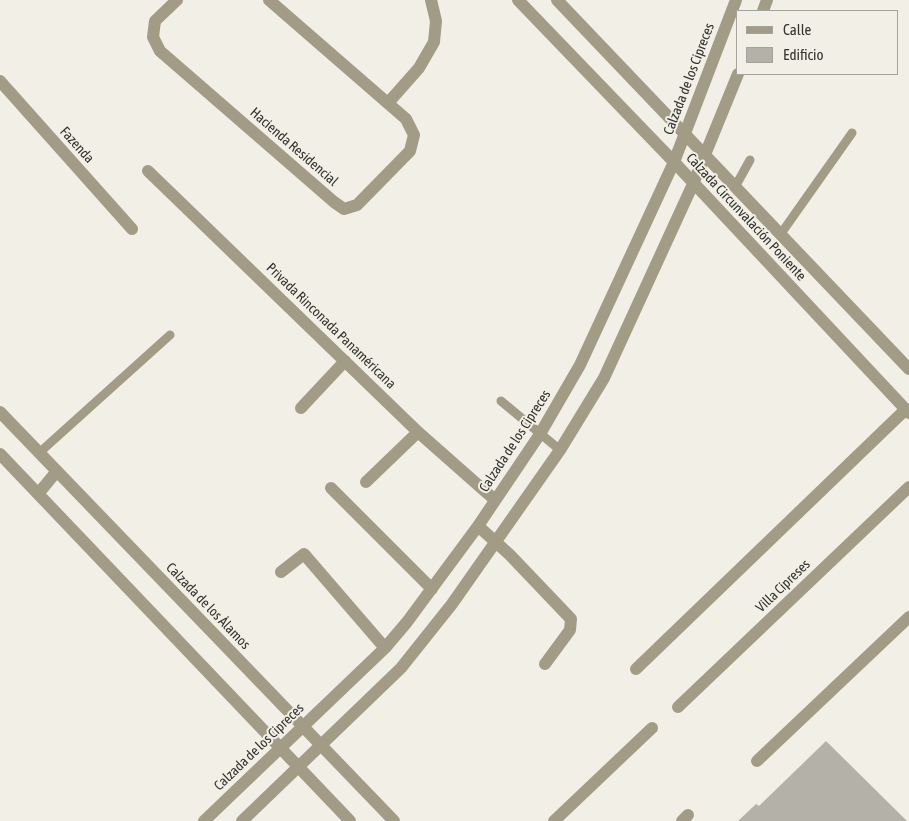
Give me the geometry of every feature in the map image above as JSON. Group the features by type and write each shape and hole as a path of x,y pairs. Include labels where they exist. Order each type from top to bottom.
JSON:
{"street":[{"name":"Hacienda Residencial","path":"177,0 155,21 153,37 160,51 334,202 344,209 357,204 410,151 414,135 406,119 269,0"},
{"path":"388,103 419,68 434,42 436,21 431,0"},
{"name":"Calzada Circunvalación Poniente","path":"518,0 674,162 907,411"},
{"name":"Calzada Circunvalación Poniente","path":"557,0 909,369"},
{"name":"Calzada de los Cipreces","path":"204,821 385,648 432,589 478,526 540,434 580,365 674,162 736,0"},
{"path":"242,821 401,668 452,604 560,450 604,378 693,184 738,75"},
{"name":"Fazenda","path":"0,81 132,229"},
{"name":"Privada Rinconada Panaméricana","path":"148,171 418,432 494,500"},
{"path":"301,408 345,361"},
{"path":"636,669 907,411"},
{"name":"Calzada de los Álamos","path":"0,412 394,821"},
{"path":"366,482 418,432"},
{"path":"0,454 350,821"},
{"path":"38,494 57,471"},
{"name":"Villa Cipreses","path":"678,707 909,487"},
{"path":"330,488 432,589"},
{"path":"478,526 496,541 570,619 570,630 545,664"},
{"path":"281,572 304,554 385,648"},
{"path":"756,762 909,617"},
{"path":"554,821 652,728"}],"lane":[{"path":"780,234 852,133"},
{"path":"734,187 750,160"},
{"path":"39,453 170,336"},
{"path":"501,401 560,450"}],"building":[{"path":"826,741 907,821 738,821 756,804 759,806"}]}
